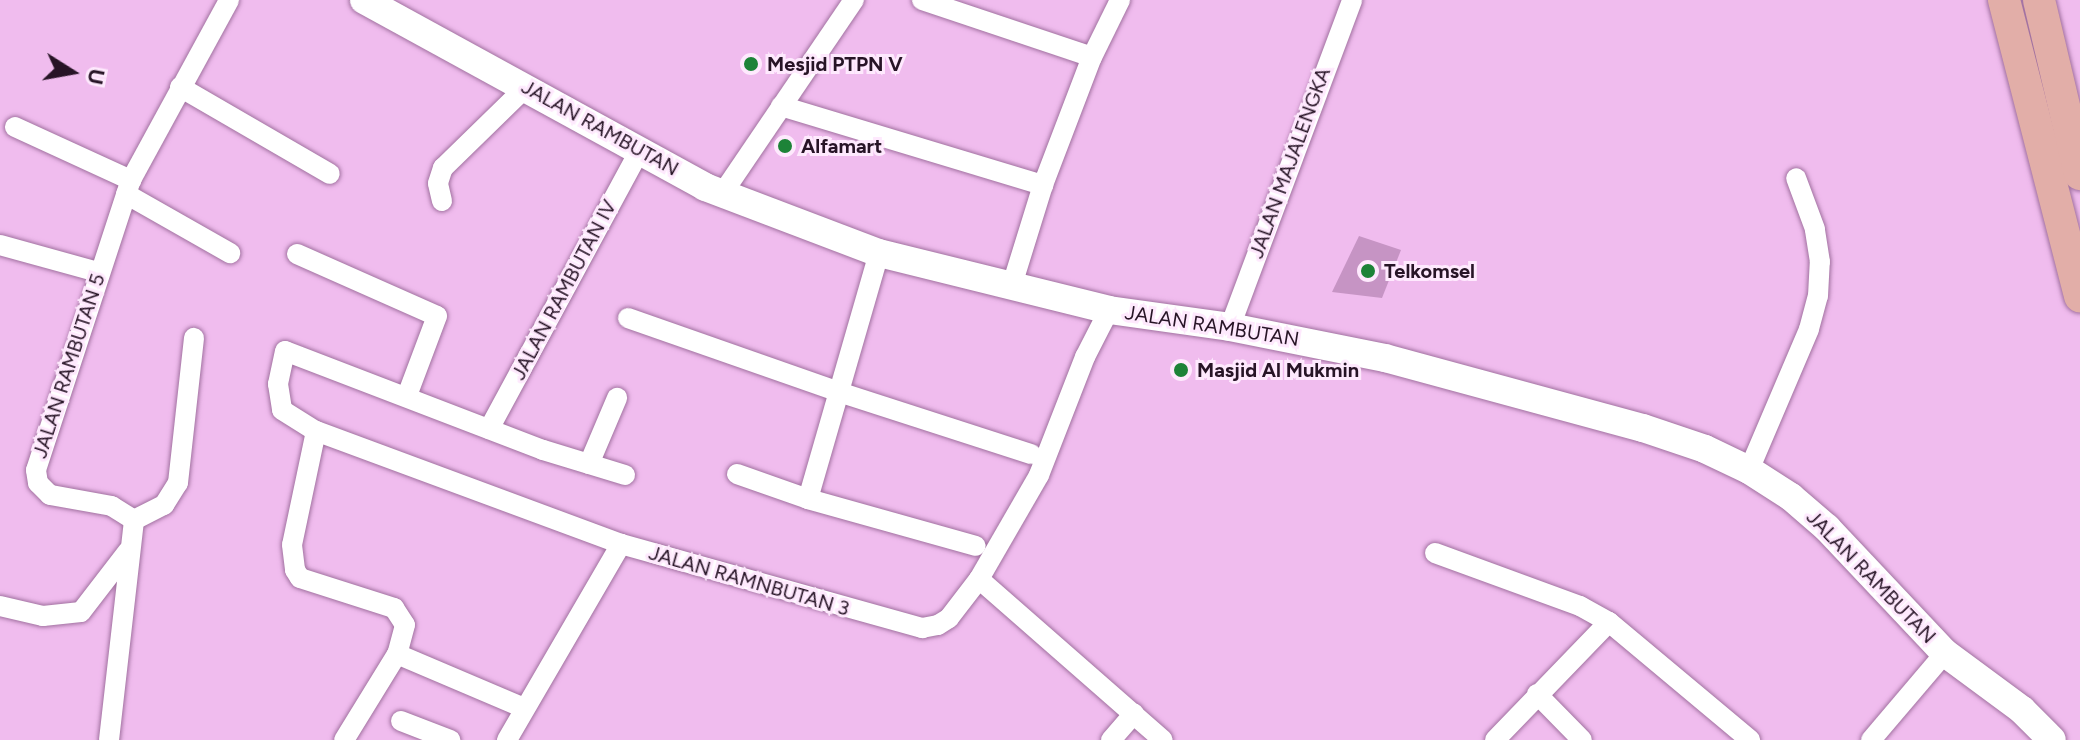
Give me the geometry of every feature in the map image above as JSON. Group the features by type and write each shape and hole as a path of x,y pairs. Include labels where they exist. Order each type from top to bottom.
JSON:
{"main road":[{"name":"JALAN RAMBUTAN","path":"364,0 722,194 879,253 1109,310 1230,327 1385,358 1628,424 1705,449 1749,470 1791,497 1827,528 1945,653 2022,710 2052,740"},
{"path":"2004,0 2051,125 2080,174"},
{"path":"2039,0 2051,125 2080,296"}],"street":[{"name":"JALAN RAMBUTAN 5","path":"134,520 112,506 50,495 38,483 39,461 128,187 229,0"},
{"path":"722,194 854,0"},
{"path":"922,0 1092,57"},
{"path":"1012,285 1043,185 1092,57 1120,0"},
{"name":"JALAN MAJALENGKA","path":"1230,327 1352,0"},
{"path":"180,87 330,174"},
{"path":"442,201 438,183 443,168 526,87"},
{"path":"781,106 1043,185"},
{"path":"15,127 128,187 230,253"},
{"name":"JALAN RAMBUTAN IV","path":"489,429 640,150"},
{"path":"1749,470 1809,329 1818,296 1820,262 1815,229 1796,178"},
{"path":"0,245 98,272"},
{"path":"808,499 879,253"},
{"path":"297,254 437,316 407,396 489,429 625,475"},
{"name":"JALAN RAMNBUTAN 3","path":"407,396 285,351 278,384 282,410 316,431 621,544 913,627 944,622 979,579 1039,475 1085,357 1109,310"},
{"path":"628,318 839,392 1031,454"},
{"path":"109,740 134,520 164,505 178,483 194,338"},
{"path":"589,464 617,398"},
{"path":"316,431 292,545 295,570 300,578 394,608 405,625 397,654 344,740"},
{"path":"737,474 808,499 976,546"},
{"path":"507,740 621,544"},
{"path":"0,606 51,616 81,612 129,550"},
{"path":"1435,553 1580,606 1609,622 1750,740"},
{"path":"979,579 1163,740"},
{"path":"1495,740 1609,622"},
{"path":"1871,740 1945,653"},
{"path":"397,654 524,708"},
{"path":"1537,694 1582,740"},
{"path":"1111,740 1134,714"},
{"path":"401,721 450,740"}],"building":[{"name":"Telkomsel","path":"1359,236 1401,250 1382,298 1332,292"}],"place":[{"name":"Mesjid PTPN V","path":"751,64"},
{"name":"Alfamart","path":"785,146"},
{"name":"Telkomsel","path":"1368,271"},
{"name":"Masjid Al Mukmin","path":"1181,370"}]}
